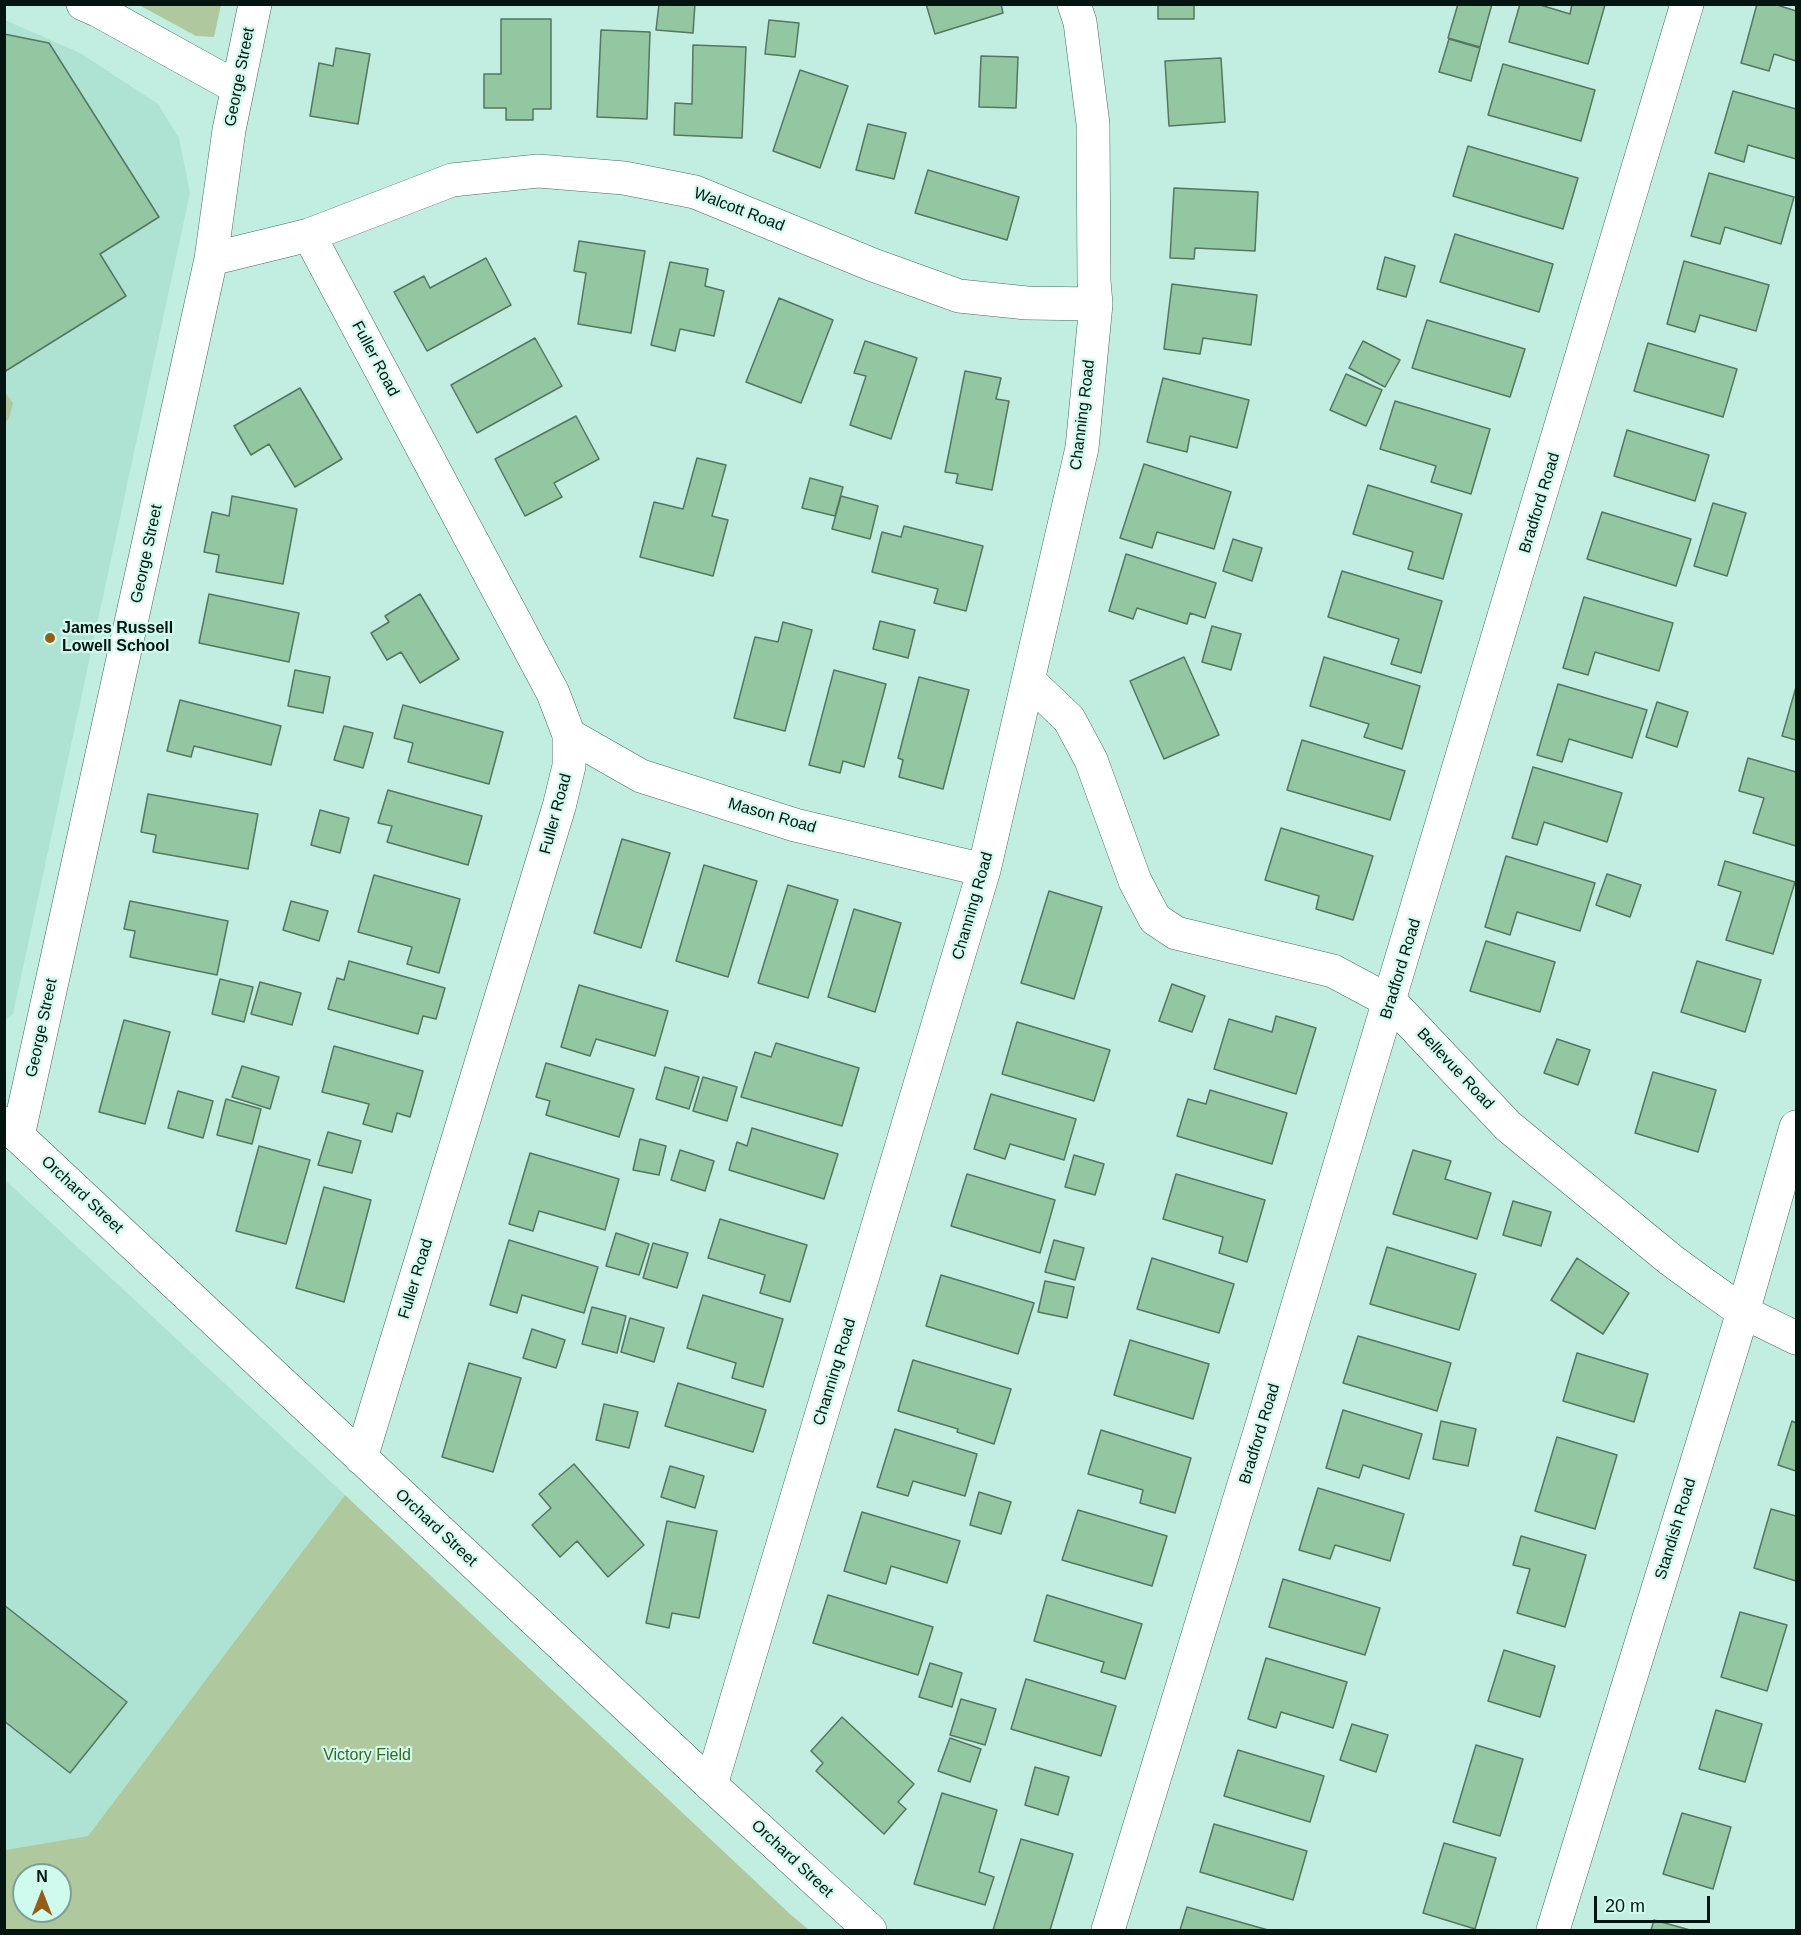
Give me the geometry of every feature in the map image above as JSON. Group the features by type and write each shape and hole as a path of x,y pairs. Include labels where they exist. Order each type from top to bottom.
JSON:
{"street":[{"path":"83,4 236,87"},
{"name":"George Street","path":"11,1130 211,259 236,87 255,4"},
{"name":"Channing Road","path":"711,1785 984,870 1082,448 1096,304 1093,124 1080,22 1074,4"},
{"name":"Bradford Road","path":"1108,1930 1391,1002 1687,4"},
{"name":"Walcott Road","path":"309,235 452,180 538,171 624,178 695,192 873,265 959,296 1027,303 1096,304"},
{"path":"211,259 309,235"},
{"name":"Fuller Road","path":"309,235 553,693 569,735 569,766 559,807 362,1458"},
{"name":"Bellevue Road","path":"1029,681 1069,719 1091,760 1135,881 1155,919 1176,933 1333,971 1391,1002 1508,1126 1671,1260 1743,1312 1797,1338"},
{"name":"Mason Road","path":"569,735 641,776 795,825 984,870"},
{"name":"Standish Road","path":"1553,1930 1743,1312 1797,1128"},
{"name":"Orchard Street","path":"11,1130 711,1785 870,1930"}],"shaded area":[{"name":"James Russell Lowell School","path":"5,20 80,53 158,104 179,138 190,193 13,1014 5,1020"},
{"path":"4,1179 345,1495 88,1836 5,1850"}],"green space":[{"path":"139,5 221,5 214,37 196,36"},
{"path":"4,391 13,403 9,418 5,423"},
{"name":"Victory Field","path":"345,1495 809,1930 5,1930 5,1850 88,1836"}],"building":[{"path":"659,4 695,4 693,33 656,30"},
{"path":"926,4 1001,4 1003,13 935,34"},
{"path":"1158,4 1194,4 1194,19 1158,19"},
{"path":"1458,4 1492,4 1480,47 1448,38"},
{"path":"1520,4 1537,4 1570,14 1572,4 1605,5 1588,64 1509,42"},
{"path":"1757,4 1774,4 1796,11 1796,61 1774,54 1769,71 1741,63"},
{"path":"501,19 551,19 551,109 533,109 533,120 506,120 506,108 484,108 484,74 501,74"},
{"path":"769,20 799,23 795,57 765,54"},
{"path":"601,30 650,32 647,119 597,117"},
{"path":"4,34 49,43 159,217 100,254 126,296 4,372"},
{"path":"1449,39 1480,48 1471,81 1439,72"},
{"path":"693,45 746,47 742,138 674,135 675,103 692,104"},
{"path":"336,48 370,54 358,124 310,116 319,63 333,66"},
{"path":"981,56 1018,57 1016,108 979,107"},
{"path":"1221,58 1225,122 1169,126 1165,61"},
{"path":"1503,64 1595,90 1581,141 1488,115"},
{"path":"800,70 848,86 820,168 773,151"},
{"path":"1733,91 1796,109 1796,159 1748,145 1744,162 1715,153"},
{"path":"868,124 906,133 894,179 856,170"},
{"path":"1468,146 1578,178 1563,229 1453,196"},
{"path":"928,170 1019,197 1007,240 915,213"},
{"path":"1709,173 1794,197 1781,244 1725,227 1720,244 1691,236"},
{"path":"1174,188 1258,192 1255,251 1195,248 1194,259 1170,258"},
{"path":"1455,234 1553,264 1539,312 1440,282"},
{"path":"579,241 645,251 631,333 578,324 586,273 574,271"},
{"path":"1385,257 1415,266 1406,297 1377,289"},
{"path":"486,258 511,305 427,351 394,292 424,276 430,288"},
{"path":"1684,261 1769,285 1756,331 1700,315 1695,332 1667,324"},
{"path":"670,262 708,269 705,286 724,291 714,336 680,329 675,351 651,345"},
{"path":"1172,284 1257,295 1251,345 1203,338 1200,354 1164,349"},
{"path":"779,298 833,320 801,403 746,382"},
{"path":"1427,320 1525,349 1510,397 1412,368"},
{"path":"535,338 562,386 477,433 451,385"},
{"path":"865,341 917,358 891,439 850,425 866,376 854,373"},
{"path":"1363,341 1400,360 1385,387 1349,368"},
{"path":"1648,343 1737,369 1723,417 1634,391"},
{"path":"965,371 1001,378 996,399 1009,401 992,490 956,483 958,474 945,472"},
{"path":"1346,374 1382,390 1366,426 1330,410"},
{"path":"1163,378 1249,400 1237,448 1190,436 1187,452 1147,442"},
{"path":"300,388 342,459 295,487 269,444 251,455 234,426"},
{"path":"1395,401 1490,429 1471,494 1431,482 1436,466 1380,449"},
{"path":"576,416 599,459 554,483 562,497 525,516 495,459"},
{"path":"1627,430 1709,455 1695,501 1614,476"},
{"path":"697,458 726,465 712,516 728,520 713,576 640,557 654,502 683,509"},
{"path":"1144,464 1231,492 1214,549 1157,532 1152,548 1120,538"},
{"path":"810,478 843,487 835,516 802,508"},
{"path":"1368,485 1462,514 1443,579 1408,569 1413,552 1353,534"},
{"path":"232,496 297,509 283,584 216,572 219,555 204,552 212,512 229,516"},
{"path":"841,496 878,506 870,539 832,529"},
{"path":"1713,503 1746,513 1727,576 1694,566"},
{"path":"1602,512 1691,539 1676,586 1587,559"},
{"path":"904,526 983,546 966,611 934,603 938,589 872,572 882,532 901,537"},
{"path":"1233,539 1262,548 1252,581 1223,571"},
{"path":"1126,554 1216,583 1205,618 1190,613 1187,624 1137,608 1133,619 1109,611"},
{"path":"1342,571 1442,601 1421,673 1391,664 1399,639 1328,617"},
{"path":"209,594 299,613 289,662 199,643"},
{"path":"420,594 459,659 420,683 401,652 387,660 371,633 389,622 385,616"},
{"path":"1584,597 1673,623 1659,671 1595,652 1588,675 1563,668"},
{"path":"880,621 915,630 908,658 873,649"},
{"path":"783,622 812,630 785,731 734,718 755,637 778,642"},
{"path":"1212,626 1241,634 1231,670 1202,662"},
{"path":"1184,657 1219,735 1164,759 1130,681"},
{"path":"1324,657 1420,686 1402,749 1364,737 1369,724 1310,706"},
{"path":"295,670 330,677 323,713 288,706"},
{"path":"834,670 886,684 864,767 843,761 840,773 809,765"},
{"path":"919,677 969,690 943,789 899,777 903,760 898,758"},
{"path":"1558,684 1647,710 1632,758 1569,739 1562,762 1537,755"},
{"path":"1796,687 1796,740 1782,736"},
{"path":"180,700 281,726 271,765 194,746 191,757 167,751"},
{"path":"1657,702 1688,712 1677,747 1646,737"},
{"path":"403,705 503,732 489,784 408,762 413,743 394,738"},
{"path":"344,726 373,733 363,768 334,760"},
{"path":"1302,740 1405,771 1390,820 1287,790"},
{"path":"1748,758 1796,772 1796,846 1753,833 1764,798 1739,791"},
{"path":"1533,767 1622,793 1607,842 1544,822 1537,845 1512,838"},
{"path":"388,790 482,816 468,865 387,842 392,826 378,823"},
{"path":"148,794 258,814 248,869 153,852 156,835 141,832"},
{"path":"320,810 349,818 340,853 311,845"},
{"path":"1281,828 1373,856 1353,920 1316,909 1319,896 1265,880"},
{"path":"622,839 670,853 641,948 594,933"},
{"path":"1506,856 1595,883 1580,931 1517,912 1510,935 1485,927"},
{"path":"1725,861 1795,882 1773,954 1726,940 1741,892 1718,885"},
{"path":"704,865 757,881 728,977 676,961"},
{"path":"1607,874 1641,885 1630,917 1596,905"},
{"path":"374,875 460,899 439,973 407,964 412,947 358,932"},
{"path":"788,885 838,900 808,998 758,983"},
{"path":"1049,891 1102,907 1074,999 1021,983"},
{"path":"130,901 228,921 217,975 130,957 135,931 124,929"},
{"path":"291,901 328,911 319,941 283,930"},
{"path":"854,909 901,923 875,1012 828,997"},
{"path":"1486,941 1555,962 1540,1012 1470,991"},
{"path":"349,961 445,988 436,1019 423,1016 418,1034 328,1009 337,978 344,980"},
{"path":"1697,961 1761,980 1745,1032 1681,1012"},
{"path":"220,979 253,987 244,1022 212,1014"},
{"path":"260,982 301,993 292,1025 251,1014"},
{"path":"1172,984 1205,996 1192,1032 1159,1021"},
{"path":"579,985 668,1011 655,1056 596,1039 590,1056 561,1047"},
{"path":"1276,1016 1316,1028 1296,1094 1214,1069 1229,1019 1272,1032"},
{"path":"124,1020 170,1032 145,1124 99,1112"},
{"path":"1017,1022 1110,1050 1094,1101 1002,1074"},
{"path":"1557,1039 1590,1050 1578,1085 1544,1073"},
{"path":"776,1043 859,1068 842,1126 741,1097 755,1052 771,1057"},
{"path":"334,1046 423,1071 410,1117 397,1113 392,1132 363,1124 369,1104 322,1092"},
{"path":"546,1063 634,1089 619,1137 546,1115 550,1101 536,1097"},
{"path":"242,1066 279,1077 270,1109 232,1097"},
{"path":"665,1067 699,1077 689,1109 656,1099"},
{"path":"1653,1072 1716,1090 1698,1152 1635,1133"},
{"path":"703,1077 737,1087 727,1121 693,1111"},
{"path":"1210,1090 1287,1113 1272,1164 1177,1136 1188,1099 1206,1104"},
{"path":"178,1091 213,1101 203,1138 168,1128"},
{"path":"991,1094 1076,1119 1064,1160 1010,1144 1005,1159 974,1149"},
{"path":"226,1099 261,1109 252,1144 217,1135"},
{"path":"752,1128 838,1154 824,1199 729,1170 737,1142 747,1146"},
{"path":"328,1132 361,1141 352,1173 318,1165"},
{"path":"640,1139 666,1146 659,1175 633,1170"},
{"path":"259,1146 310,1160 286,1244 236,1231"},
{"path":"680,1150 714,1161 705,1191 671,1180"},
{"path":"1413,1150 1451,1161 1445,1179 1491,1193 1477,1239 1393,1214"},
{"path":"530,1153 619,1179 605,1230 539,1211 533,1231 509,1224"},
{"path":"1074,1155 1104,1164 1095,1195 1065,1187"},
{"path":"967,1174 1055,1200 1040,1253 951,1226"},
{"path":"1176,1174 1265,1200 1247,1262 1219,1253 1223,1237 1163,1219"},
{"path":"324,1187 371,1200 344,1302 296,1288"},
{"path":"1513,1201 1551,1212 1541,1246 1503,1235"},
{"path":"720,1219 807,1245 790,1302 760,1293 765,1275 708,1258"},
{"path":"616,1233 649,1244 639,1275 606,1266"},
{"path":"509,1240 598,1267 584,1313 522,1295 517,1313 490,1305"},
{"path":"1054,1240 1084,1248 1075,1280 1045,1272"},
{"path":"653,1243 688,1253 677,1288 643,1278"},
{"path":"1387,1247 1476,1274 1459,1330 1370,1304"},
{"path":"1152,1258 1234,1284 1219,1333 1137,1309"},
{"path":"1577,1258 1629,1293 1603,1334 1551,1300"},
{"path":"941,1275 1034,1303 1018,1354 926,1326"},
{"path":"1045,1281 1074,1287 1067,1318 1038,1312"},
{"path":"703,1295 783,1319 763,1387 732,1378 736,1363 687,1348"},
{"path":"592,1307 626,1316 617,1353 582,1344"},
{"path":"630,1318 664,1328 654,1362 621,1352"},
{"path":"532,1329 565,1340 556,1368 523,1358"},
{"path":"1358,1336 1451,1363 1437,1411 1343,1383"},
{"path":"1130,1340 1209,1364 1193,1419 1114,1395"},
{"path":"1577,1353 1648,1374 1634,1422 1563,1401"},
{"path":"913,1360 1011,1389 994,1444 957,1432 958,1429 898,1411"},
{"path":"469,1363 521,1378 493,1472 442,1457"},
{"path":"678,1383 766,1410 753,1452 665,1426"},
{"path":"604,1404 638,1412 629,1448 596,1440"},
{"path":"1343,1410 1422,1434 1409,1479 1363,1465 1359,1478 1326,1468"},
{"path":"1441,1421 1476,1429 1468,1466 1433,1459"},
{"path":"1792,1421 1796,1423 1796,1471 1778,1465"},
{"path":"895,1429 977,1454 965,1496 913,1481 908,1496 877,1487"},
{"path":"1101,1430 1191,1458 1175,1513 1140,1503 1143,1490 1088,1474"},
{"path":"1557,1437 1617,1455 1595,1529 1535,1511"},
{"path":"574,1464 644,1545 608,1577 577,1541 560,1557 532,1525 551,1508 539,1494"},
{"path":"670,1466 704,1476 695,1508 661,1497"},
{"path":"1318,1488 1404,1514 1390,1561 1335,1545 1330,1559 1299,1550"},
{"path":"979,1492 1011,1502 1001,1534 970,1525"},
{"path":"1771,1509 1796,1516 1796,1581 1754,1568"},
{"path":"1078,1510 1167,1536 1152,1586 1062,1560"},
{"path":"862,1512 960,1541 947,1583 891,1566 886,1584 844,1571"},
{"path":"667,1521 717,1531 699,1618 672,1613 669,1628 646,1623"},
{"path":"1521,1536 1586,1555 1565,1627 1517,1613 1530,1569 1513,1565"},
{"path":"1283,1579 1380,1608 1365,1655 1269,1627"},
{"path":"828,1595 933,1627 918,1675 813,1643"},
{"path":"1047,1595 1142,1624 1125,1679 1101,1672 1104,1662 1034,1641"},
{"path":"4,1605 127,1702 70,1773 4,1721"},
{"path":"1740,1612 1787,1625 1767,1691 1721,1677"},
{"path":"1504,1650 1555,1666 1540,1717 1488,1701"},
{"path":"1266,1658 1347,1682 1333,1728 1281,1712 1276,1728 1248,1719"},
{"path":"930,1663 962,1673 952,1707 919,1697"},
{"path":"1026,1679 1116,1706 1101,1756 1011,1729"},
{"path":"961,1699 996,1709 985,1745 950,1735"},
{"path":"1716,1710 1762,1724 1745,1782 1699,1769"},
{"path":"842,1717 914,1784 898,1802 906,1809 884,1834 816,1771 823,1763 811,1751"},
{"path":"1352,1724 1388,1735 1376,1772 1340,1760"},
{"path":"950,1738 981,1749 970,1782 938,1771"},
{"path":"1476,1745 1523,1759 1500,1836 1453,1822"},
{"path":"1238,1750 1324,1776 1310,1822 1224,1796"},
{"path":"1035,1767 1069,1777 1058,1815 1025,1805"},
{"path":"942,1793 997,1810 979,1872 994,1877 985,1905 914,1884"},
{"path":"1682,1813 1731,1827 1713,1889 1663,1874"},
{"path":"1214,1824 1307,1851 1293,1900 1200,1872"},
{"path":"1021,1839 1073,1854 1050,1930 993,1930"},
{"path":"1444,1843 1496,1858 1475,1929 1423,1913"},
{"path":"1187,1907 1268,1930 1180,1930"},
{"path":"1654,1920 1690,1930 1651,1930"}],"place":[{"name":"James Russell Lowell School","path":"50,638"}]}
